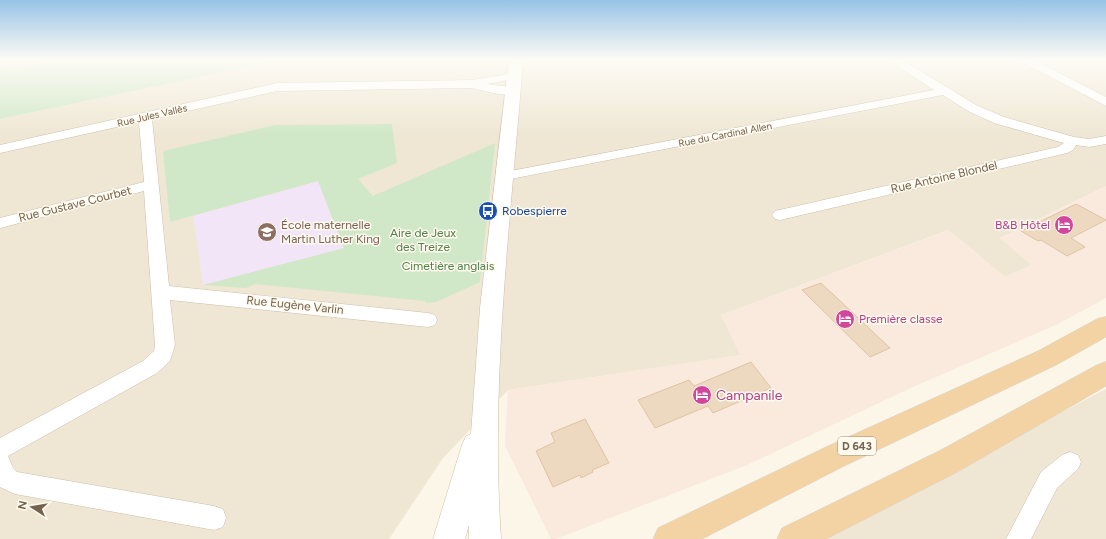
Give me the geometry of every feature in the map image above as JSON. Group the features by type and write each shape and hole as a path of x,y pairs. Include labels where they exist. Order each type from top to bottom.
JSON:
{"highway":[{"name":"D 643","path":"669,539 834,457 1046,358 1106,326"},
{"path":"793,539 949,461 1106,373"}],"main road":[{"path":"485,539 484,497 486,397 513,85"},
{"path":"450,539 473,458 486,397"}],"street":[{"name":"Rue Jules Vallès","path":"0,149 277,87 397,85"},
{"name":"Rue Jules Vallès","path":"477,85 500,90 511,85"},
{"path":"936,85 972,108 998,120 1046,135 1073,141 1089,143 1106,140"},
{"path":"1075,85 1106,102"},
{"name":"Rue du Cardinal Allen","path":"505,176 946,91"},
{"path":"0,449 146,369 157,362 163,355 165,345 145,116"},
{"name":"Rue Antoine Blondel","path":"780,215 1062,150 1068,147 1073,141"},
{"name":"Rue Gustave Courbet","path":"0,224 151,185"},
{"name":"Rue Eugène Varlin","path":"160,292 428,320"},
{"path":"1018,539 1049,480 1070,462"},
{"path":"0,463 6,478 15,483 214,518"}],"shaded area":[{"path":"161,85 1106,85 1106,186 1000,238 1032,265 1005,277 948,230 721,315 741,355 508,390 443,458 389,539 0,539 0,119"},
{"name":"École maternelle Martin Luther King","path":"318,181 344,249 203,285 193,216"},
{"path":"1106,186 1106,298 1056,325 913,387 747,465 556,539 551,539 505,446 508,390 740,355 721,315 949,230 1005,277 1032,265 1000,238"},
{"path":"1106,389 1106,539 819,539"}],"green space":[{"path":"0,85 161,85 0,119"},
{"name":"Aire de Jeux des Treize","path":"392,124 397,163 358,179 373,196 495,143 480,282 436,302 426,303 425,301 255,284 246,288 203,285 344,248 318,181 170,222 163,151 275,125"}],"building":[{"name":"B&B Hôtel","path":"1076,204 1106,220 1071,238 1085,247 1067,256 1041,240 1038,241 1021,231"},
{"name":"Première classe","path":"821,283 890,348 870,357 802,290"},
{"name":"Campanile","path":"751,362 771,388 713,413 708,406 655,428 638,400 689,380 694,386"},
{"path":"585,419 609,463 592,470 593,472 581,478 580,475 553,487 536,451 555,442 551,433"}],"place":[{"name":"Robespierre","path":"488,211"},
{"name":"B&B Hôtel","path":"1064,225"},
{"name":"École maternelle Martin Luther King","path":"267,232"},
{"name":"Première classe","path":"845,319"},
{"name":"Campanile","path":"702,395"}],"park label":[{"name":"Cimetière anglais","path":"448,266"}]}
